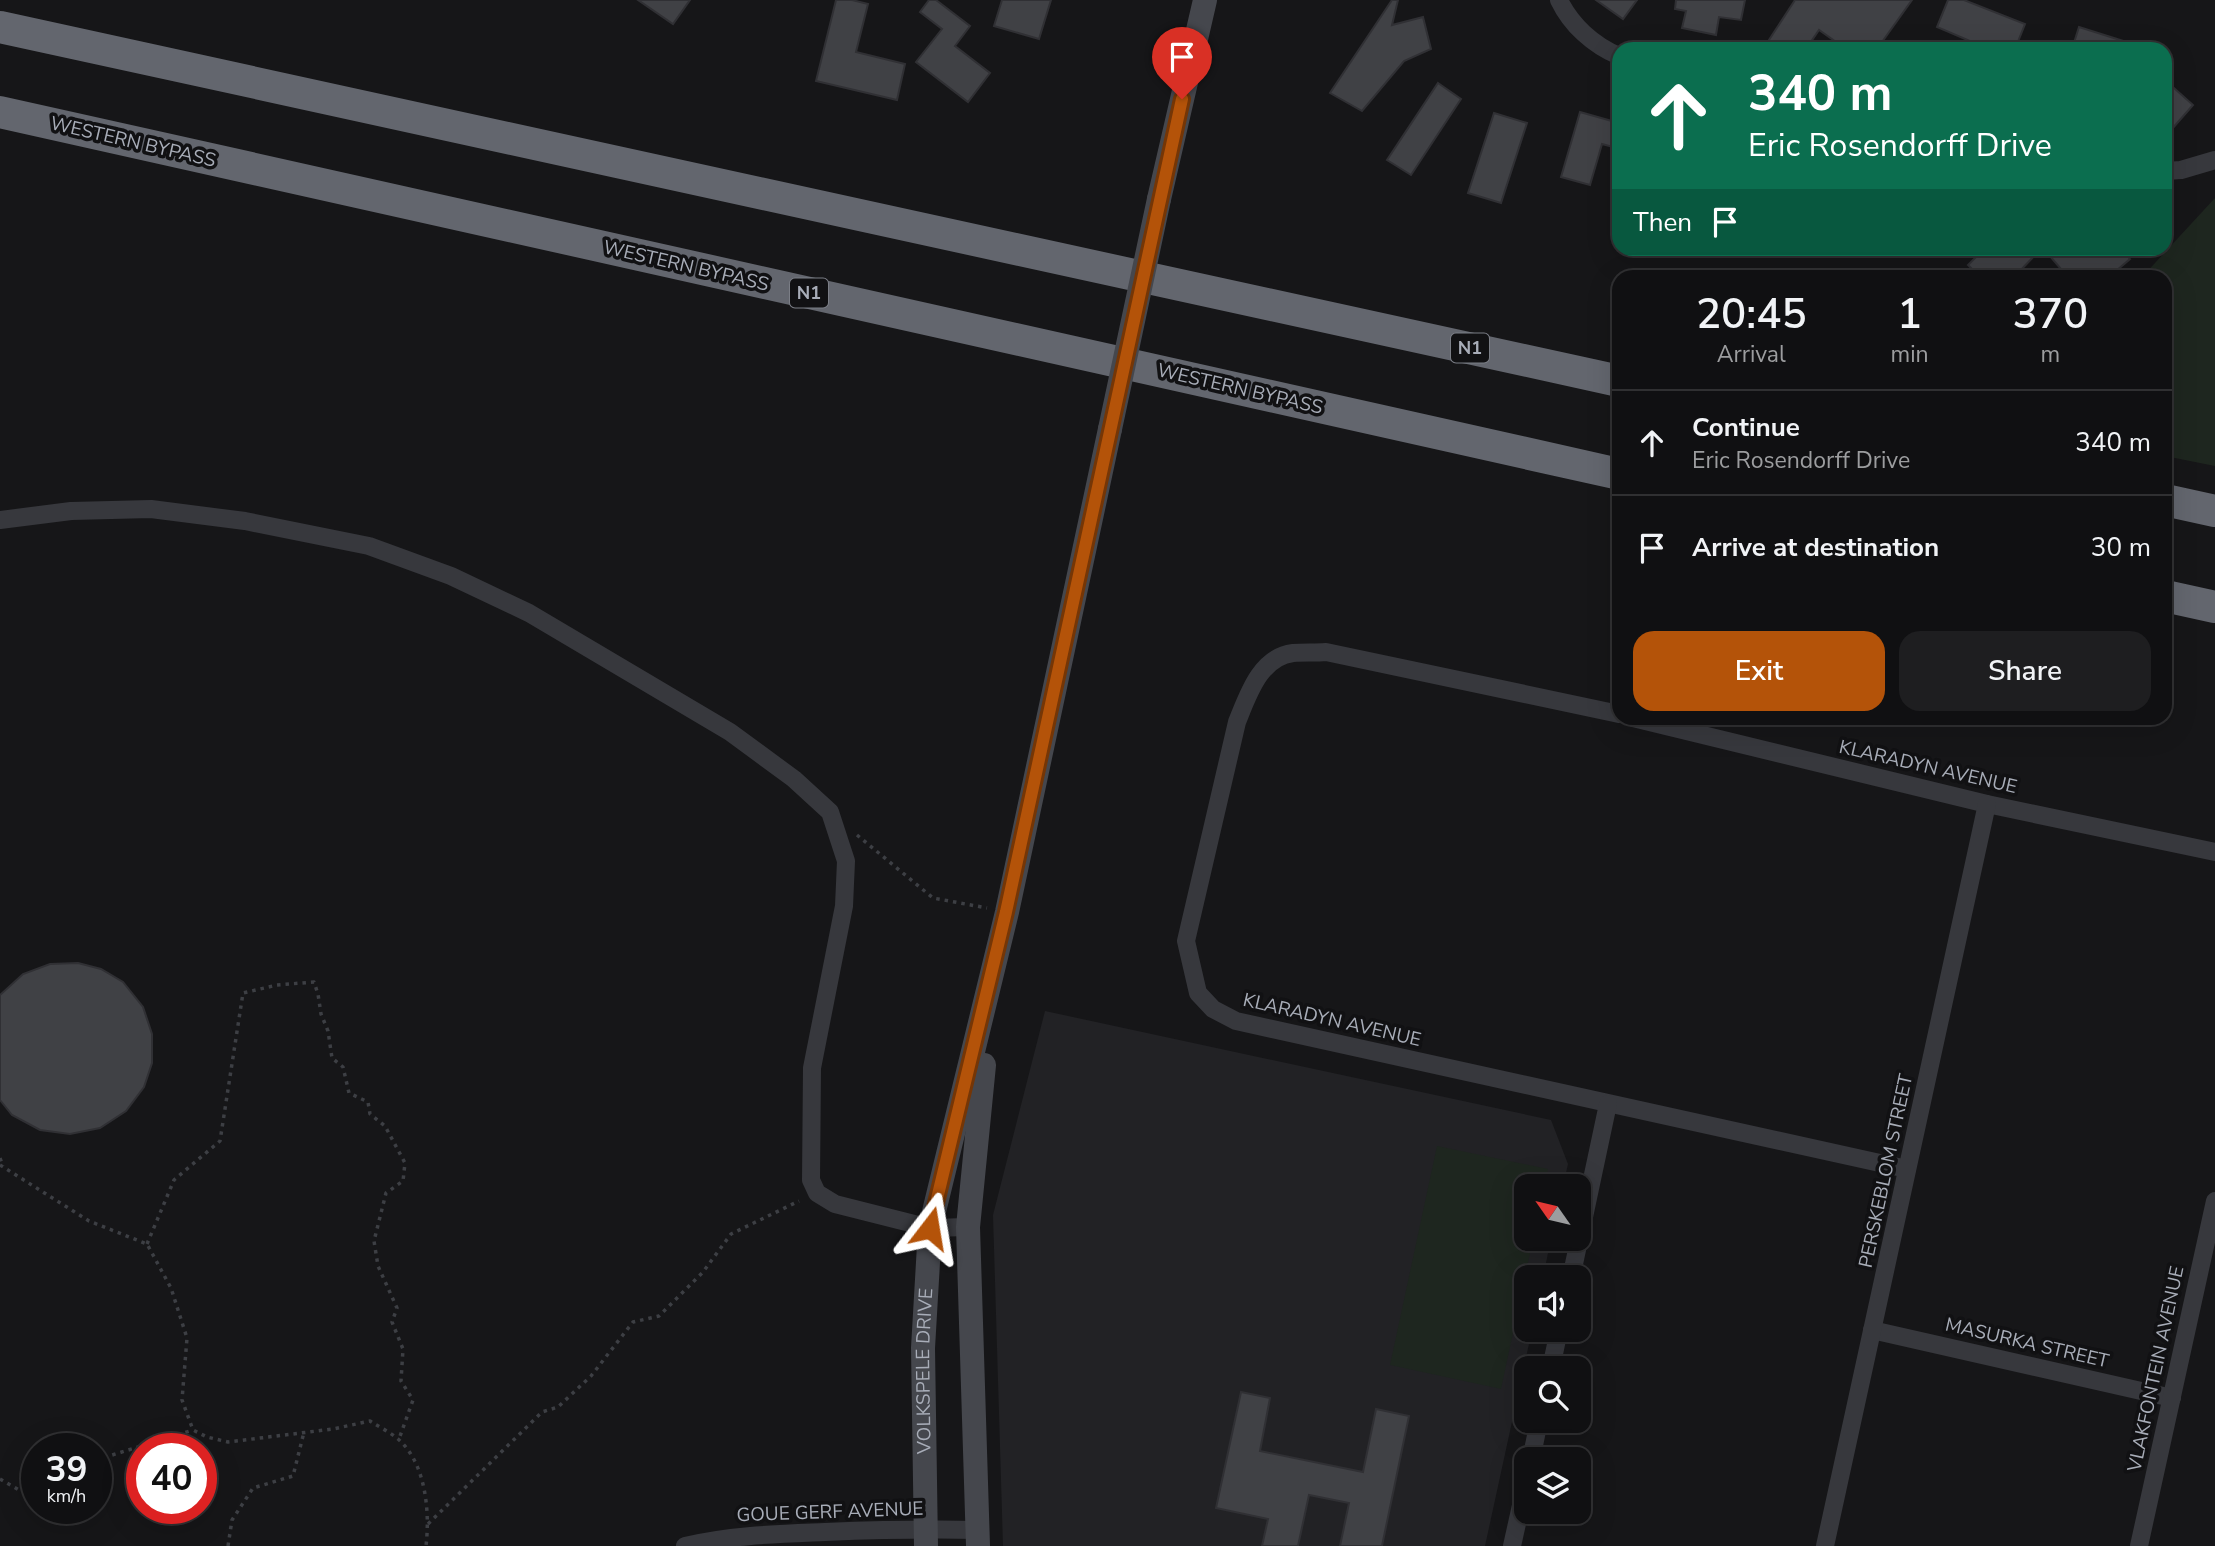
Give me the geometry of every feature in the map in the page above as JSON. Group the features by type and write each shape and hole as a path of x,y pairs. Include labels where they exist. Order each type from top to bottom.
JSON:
{"highway":[{"name":"N1","path":"0,27 1612,379"},
{"name":"WESTERN BYPASS","path":"0,112 1612,472"},
{"path":"2172,502 2215,511"},
{"path":"2172,598 2215,607"}],"street":[{"name":"VOLKSPELE DRIVE","path":"925,1537 923,1348 930,1228 1006,912 1159,199 1205,0"},
{"path":"1559,0 1578,27 1602,49 1612,53"},
{"path":"2172,171 2215,160"},
{"path":"0,520 71,511 151,509 245,520 369,546 451,576 529,613 730,732 794,779 830,812 846,860 844,906 812,1068 811,1180 817,1193 835,1204 930,1228 968,1227"},
{"name":"KLARADYN AVENUE","path":"1612,713 1326,652 1290,653 1268,663 1251,687 1237,722 1186,941 1198,993 1213,1009 1236,1021 1907,1169"},
{"name":"KLARADYN AVENUE","path":"1662,725 1987,804 2215,852"},
{"name":"PERSKEBLOM STREET","path":"1825,1546 1987,804"},
{"name":"VOLKSPELE DRIVE","path":"978,1538 968,1227 979,1095 1006,912"},
{"path":"1574,1265 1608,1104"},
{"name":"VLAKFONTEIN AVENUE","path":"2139,1546 2215,1201"},
{"name":"MASURKA STREET","path":"1872,1330 2172,1398"},
{"path":"1512,1546 1517,1524"},
{"name":"GOUE GERF AVENUE","path":"685,1546 715,1539 978,1538"}],"path":[{"path":"830,812 933,898 1006,912"},
{"path":"147,1244 174,1180 220,1141 243,993 277,985 314,982 328,1031 332,1058 343,1067 349,1093 368,1102 370,1114 385,1126 405,1163 402,1181 386,1193 374,1241 378,1266 397,1307 392,1322 403,1349 401,1381 413,1400 399,1439"},
{"path":"0,1158 1,1166 89,1221 147,1244 171,1288 187,1338 182,1400 193,1430 228,1442 333,1429 370,1421 399,1439 419,1468 428,1524 426,1546"},
{"path":"428,1524 542,1412 558,1407 591,1376 633,1322 659,1316 703,1272 731,1234 817,1193"},
{"path":"112,1455 193,1430"},
{"path":"228,1546 232,1520 253,1488 293,1476 304,1432"},
{"path":"0,1479 21,1489"}],"shaded area":[{"path":"2215,198 2215,466 2172,457 2172,270 2149,270 2161,256 2172,256 2172,245"},
{"path":"1045,1011 1551,1120 1568,1164 1566,1174 1514,1174 1514,1251 1548,1251 1546,1265 1514,1265 1514,1342 1529,1342 1526,1356 1514,1356 1514,1413 1485,1546 1003,1546 993,1215"},
{"path":"1437,1146 1548,1169 1547,1174 1514,1174 1514,1251 1530,1251 1527,1265 1514,1265 1514,1328 1501,1389 1390,1365"}],"building":[{"path":"638,0 690,0 673,24"},
{"path":"836,0 868,4 856,52 905,64 897,100 816,81"},
{"path":"929,0 936,0 970,26 955,46 990,73 968,102 916,62 942,29 920,12"},
{"path":"1002,0 1051,0 1039,39 994,26"},
{"path":"1392,0 1398,0 1392,25 1423,17 1431,49 1404,61 1362,111 1330,93"},
{"path":"1596,0 1637,0 1623,19"},
{"path":"1676,0 1745,0 1741,20 1719,17 1716,35 1682,28 1686,11 1675,9"},
{"path":"1795,0 1912,0 1882,42 1836,42 1819,30 1811,42 1768,42"},
{"path":"1948,0 1964,0 2025,24 2018,42 1970,42 1937,27"},
{"path":"2079,27 2126,42 2074,42"},
{"path":"1438,83 1461,99 1411,175 1387,160"},
{"path":"2172,86 2193,105 2172,129"},
{"path":"1580,112 1612,121 1612,147 1602,144 1590,185 1561,177"},
{"path":"1494,113 1527,123 1501,203 1468,193"},
{"path":"1977,256 2034,256 2021,270 1973,270 1968,265"},
{"path":"2050,256 2128,256 2130,259 2117,270 2062,270"},
{"path":"78,963 101,969 123,982 143,1007 152,1034 152,1063 144,1087 126,1111 100,1128 70,1134 40,1130 12,1115 0,1100 0,995 23,974 50,964"},
{"path":"1241,1392 1270,1398 1260,1451 1363,1472 1376,1409 1409,1416 1382,1546 1340,1546 1349,1503 1309,1495 1298,1546 1262,1546 1268,1519 1216,1508"}],"route":[{"path":"930,1228 1006,912 1182,99"}]}
